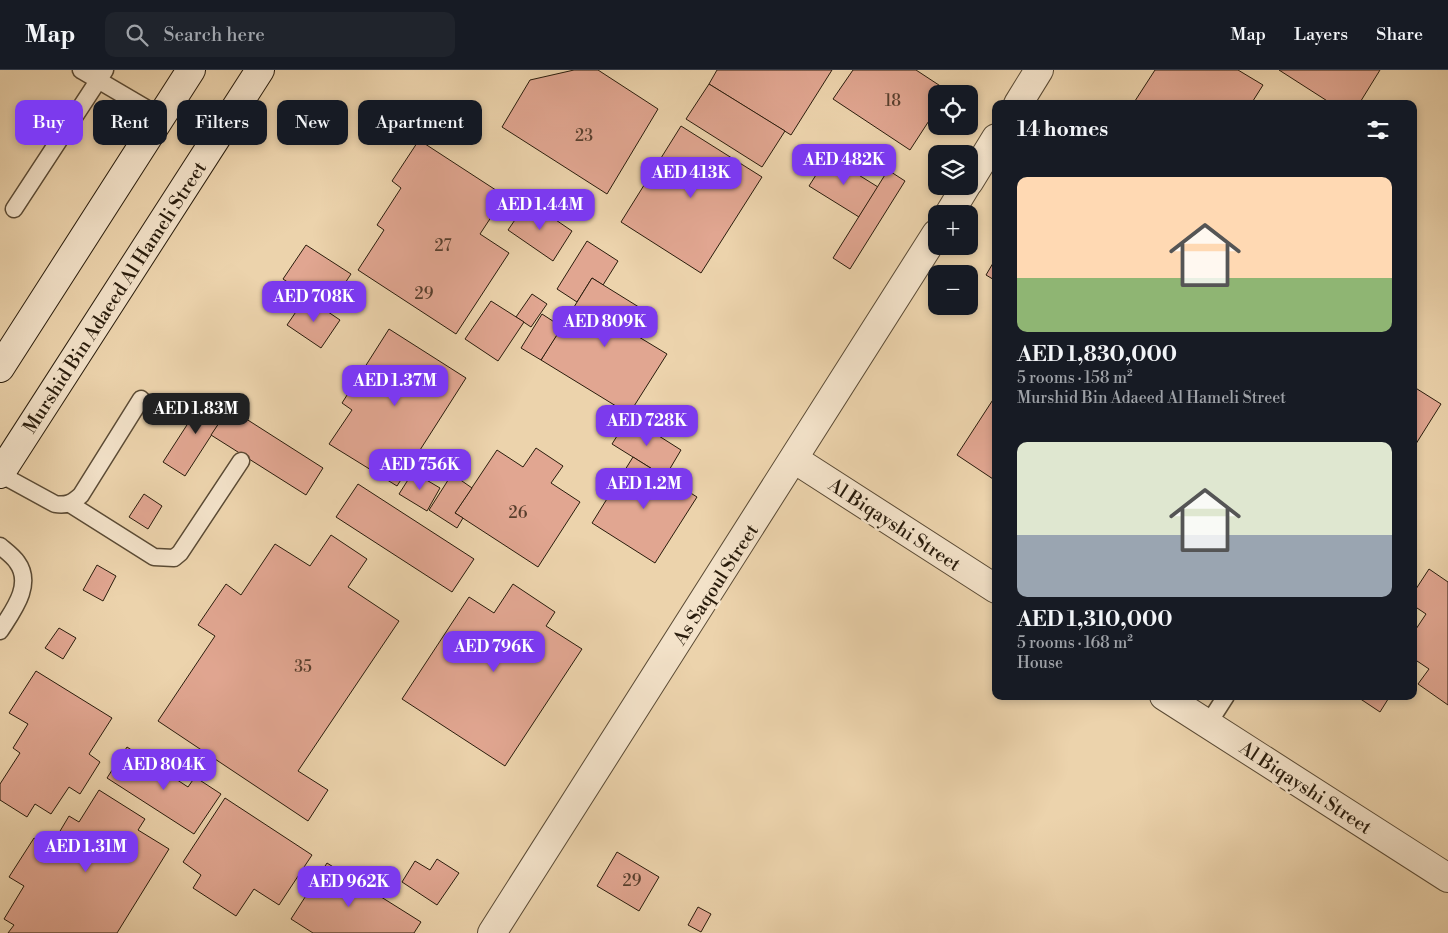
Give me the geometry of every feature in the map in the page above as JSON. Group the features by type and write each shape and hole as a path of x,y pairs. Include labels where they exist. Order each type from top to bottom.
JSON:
{"street":[{"path":"167,108 191,70"},
{"name":"Murshid Bin Adaeed Al Hameli Street","path":"0,474 260,70"},
{"path":"1020,100 1039,70"},
{"path":"0,368 144,145"},
{"path":"978,167 992,145"},
{"name":"As Saqoul Street","path":"492,933 928,247"},
{"name":"Al Biqayshi Street","path":"794,459 992,586"},
{"name":"Al Biqayshi Street","path":"1170,700 1448,878"}],"lane":[{"path":"81,70 101,75 136,100"},
{"path":"14,209 101,75"},
{"path":"0,474 55,504 62,506 70,504 81,495 141,399"},
{"path":"70,504 145,553 160,558 174,558 180,553 241,461"},
{"path":"0,546 18,563 23,582 18,602 0,631"},
{"path":"1208,724 1223,700"}],"building":[{"path":"574,70 598,70 658,109 607,194 502,127 530,80"},
{"path":"717,70 832,70 791,135 709,84"},
{"path":"853,70 916,70 939,85 928,85 928,122 910,150 833,99"},
{"path":"1155,70 1238,70 1263,85 1254,100 1136,100"},
{"path":"1279,70 1380,70 1361,100 1326,100"},
{"path":"709,84 785,131 762,167 686,119"},
{"path":"681,126 762,177 701,273 621,222"},
{"path":"416,145 427,145 505,196 480,234 509,253 456,334 358,270 384,230 377,225 401,188 392,181"},
{"path":"828,156 878,187 859,217 809,186"},
{"path":"888,170 905,181 850,269 833,258"},
{"path":"528,201 572,231 553,261 508,230"},
{"path":"587,241 618,261 603,285 592,278 577,302 557,289"},
{"path":"306,245 351,274 328,309 283,279"},
{"path":"992,265 992,279 986,275"},
{"path":"592,278 642,309 629,331 667,354 629,414 541,360"},
{"path":"532,294 547,304 531,327 516,317"},
{"path":"306,297 340,320 321,348 287,325"},
{"path":"491,301 524,322 498,361 465,339"},
{"path":"542,314 562,327 541,360 521,348"},
{"path":"389,329 466,378 397,486 329,444 352,410 342,403"},
{"path":"1417,389 1441,404 1417,442"},
{"path":"207,394 229,408 185,476 163,462"},
{"path":"992,401 992,478 957,455"},
{"path":"229,408 323,468 306,495 211,435"},
{"path":"629,417 681,450 665,477 612,444"},
{"path":"536,448 563,466 551,483 580,502 538,567 455,513 497,450 523,467"},
{"path":"633,457 697,497 655,563 592,523"},
{"path":"413,472 440,488 427,511 399,494"},
{"path":"452,474 472,488 455,513 463,518 457,528 429,510"},
{"path":"358,484 474,559 452,592 336,517"},
{"path":"144,494 162,506 148,529 129,517"},
{"path":"331,535 367,559 348,587 399,621 298,771 328,790 308,821 158,721 215,636 198,625 226,584 241,595 275,544 310,566"},
{"path":"97,565 116,576 103,601 83,590"},
{"path":"1429,569 1448,582 1448,705 1418,684 1429,669 1417,661 1417,628 1426,614 1417,608 1417,587"},
{"path":"513,584 555,612 546,626 582,649 505,766 402,699 469,597 494,613"},
{"path":"59,628 76,638 63,659 45,648"},
{"path":"36,671 112,718 89,754 100,762 80,794 69,787 51,814 35,804 27,817 0,800 0,784 20,753 13,748 28,724 9,713"},
{"path":"1362,700 1388,700 1380,712"},
{"path":"127,747 188,787 195,777 221,794 194,834 107,778"},
{"path":"99,790 145,819 138,830 169,849 117,933 8,933 14,925 4,919 24,886 9,877 34,838 50,848 69,816 79,822"},
{"path":"225,798 312,855 279,905 254,889 236,916 193,888 201,875 183,862"},
{"path":"617,852 659,877 639,911 597,886"},
{"path":"437,859 459,873 437,905 402,882 415,861 430,870"},
{"path":"327,863 421,922 414,933 313,933 291,919"},
{"path":"698,907 711,914 701,932 688,925"}]}
